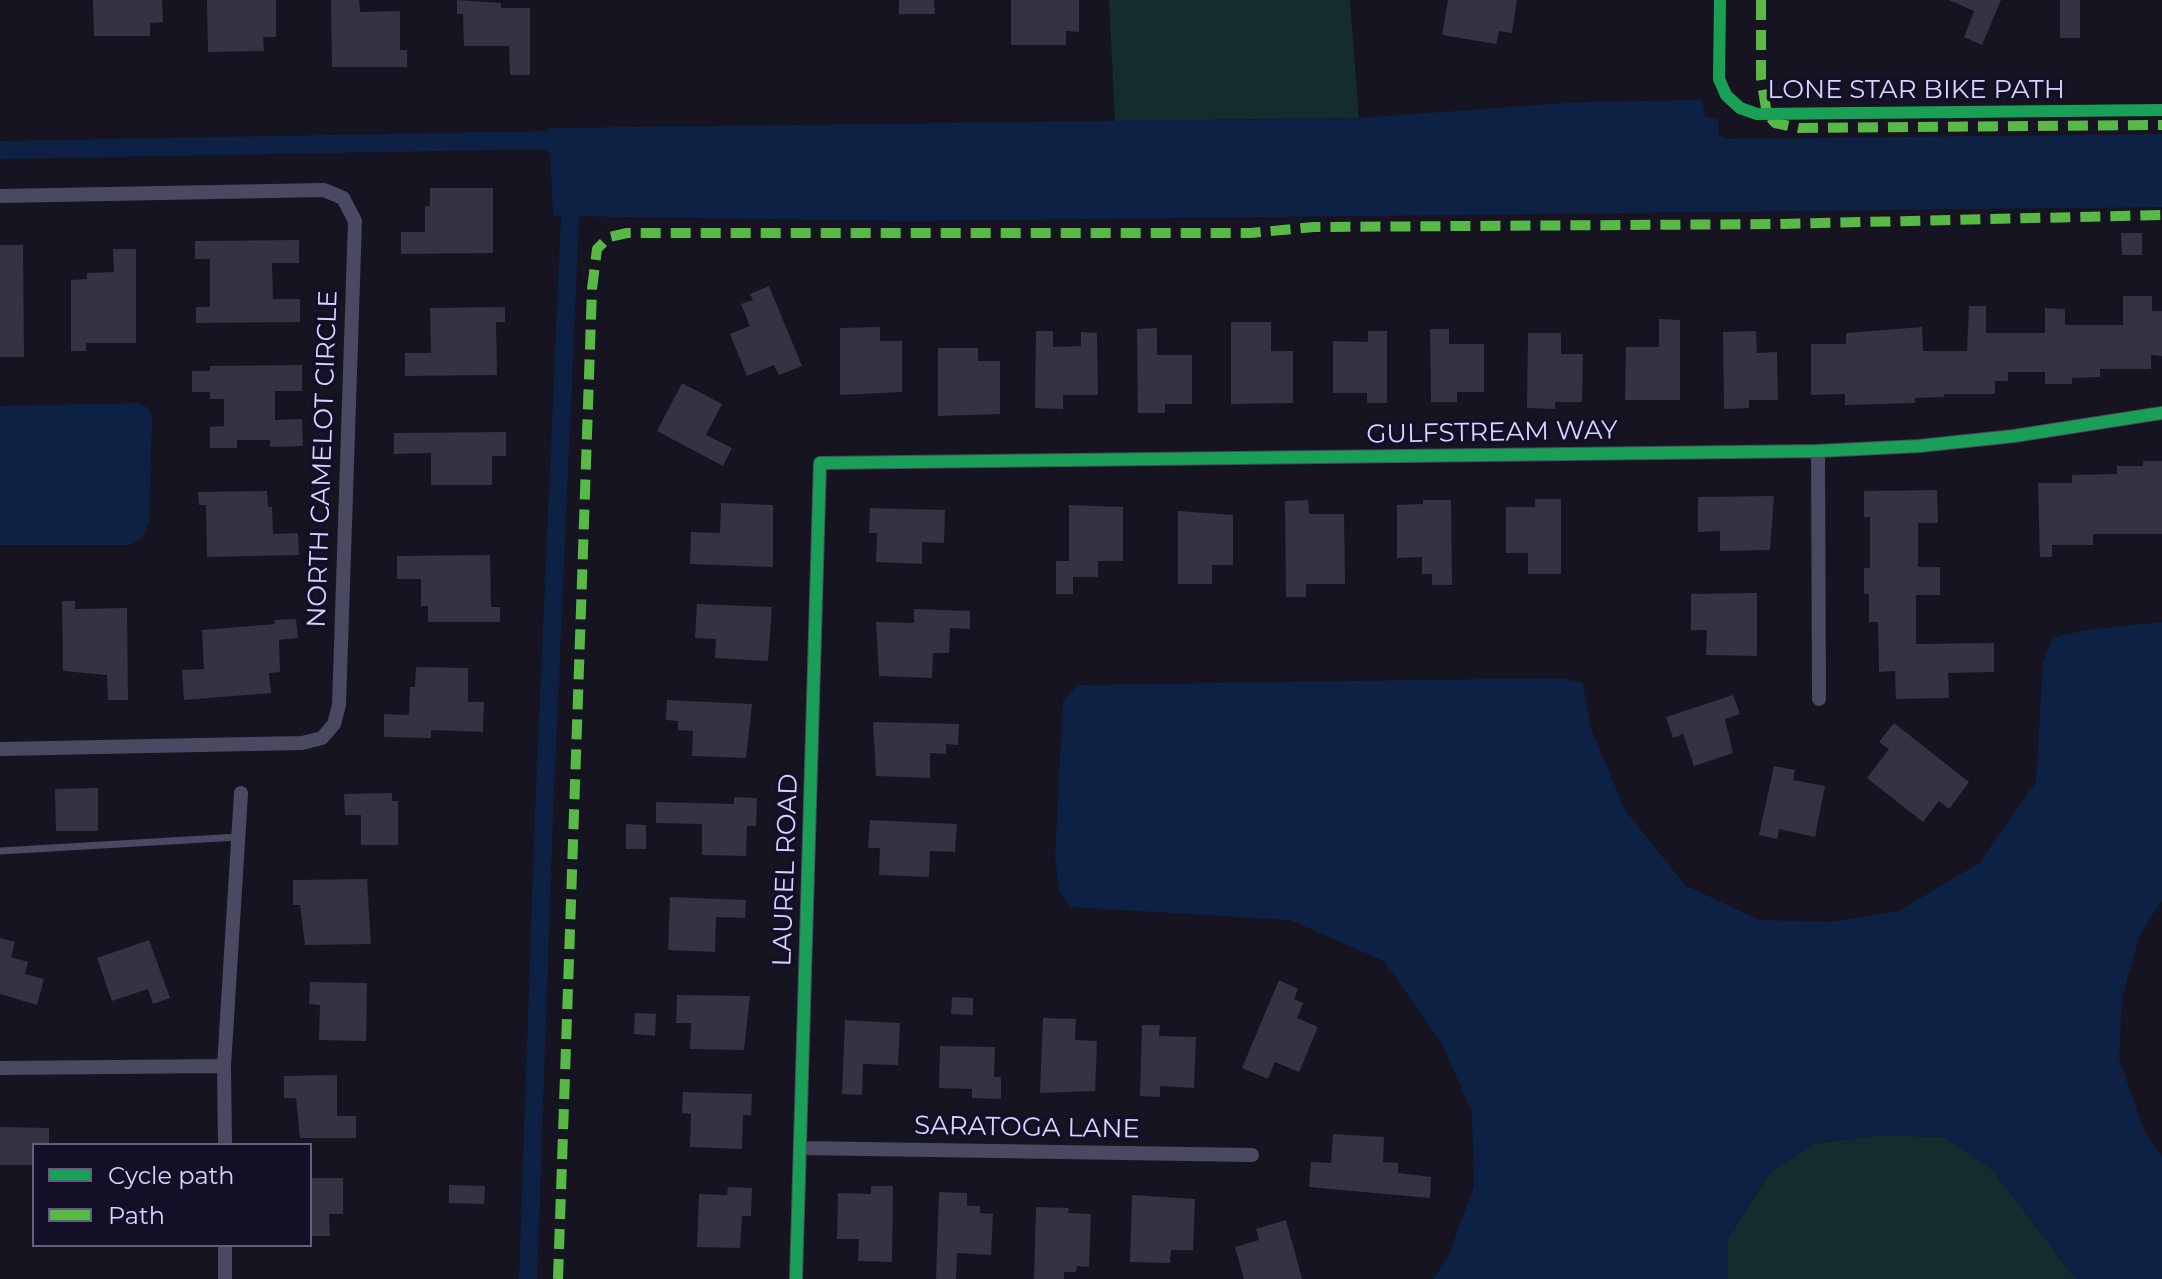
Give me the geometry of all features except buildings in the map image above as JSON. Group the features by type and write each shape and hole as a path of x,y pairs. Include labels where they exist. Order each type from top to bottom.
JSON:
{"street":[{"name":"NORTH CAMELOT CIRCLE","path":"0,196 324,190 343,198 355,221 339,705 334,724 322,738 302,743 0,749"},
{"name":"GULFSTREAM WAY","path":"820,463 1818,451 1998,438 2162,413"},
{"path":"1818,451 1819,699"},
{"name":"LAUREL ROAD","path":"796,1279 820,463"},
{"path":"225,1143 224,1066 241,793"},
{"path":"0,1068 224,1066"},
{"name":"SARATOGA LANE","path":"801,1148 1252,1155"},
{"path":"225,1247 225,1279"}],"lane":[{"path":"0,851 238,837"}],"green space":[{"path":"1109,0 1350,0 1359,118 1115,121"},
{"path":"1878,1135 1945,1137 1992,1169 2076,1279 1727,1279 1728,1239 1770,1172 1813,1144"}],"water":[{"path":"1702,100 1705,117 1718,119 1719,136 1728,139 2162,134 2162,207 909,221 553,216 549,128 1359,118 1581,102"},
{"path":"139,403 148,408 152,418 149,524 141,539 129,545 0,545 0,406"},
{"path":"2162,622 2162,900 2140,934 2122,997 2119,1059 2144,1130 2162,1156 2162,1279 2076,1279 1992,1169 1945,1137 1878,1135 1813,1144 1770,1172 1728,1239 1727,1279 1433,1279 1448,1257 1474,1186 1472,1112 1441,1042 1384,961 1290,920 1071,907 1059,892 1055,855 1063,701 1079,685 1560,678 1583,683 1591,729 1625,810 1685,885 1759,920 1830,922 1899,911 1979,863 2036,782 2043,662 2053,638 2086,630"}],"waterway":[{"path":"0,150 548,140 566,156"},
{"path":"528,1279 544,813 571,195"}],"marked path":[{"path":"1761,0 1761,78 1767,114 1775,123 1799,128 2162,125"},
{"path":"558,1279 592,289 597,249 609,237 627,233 1251,233 1314,227 1780,224 2162,215"}],"cycle path":[{"name":"LONE STAR BIKE PATH","path":"1720,0 1719,79 1726,95 1740,108 1757,114 2162,110"},
{"path":"796,1279 820,463 1818,451 1919,446 2014,436 2162,413"}]}
